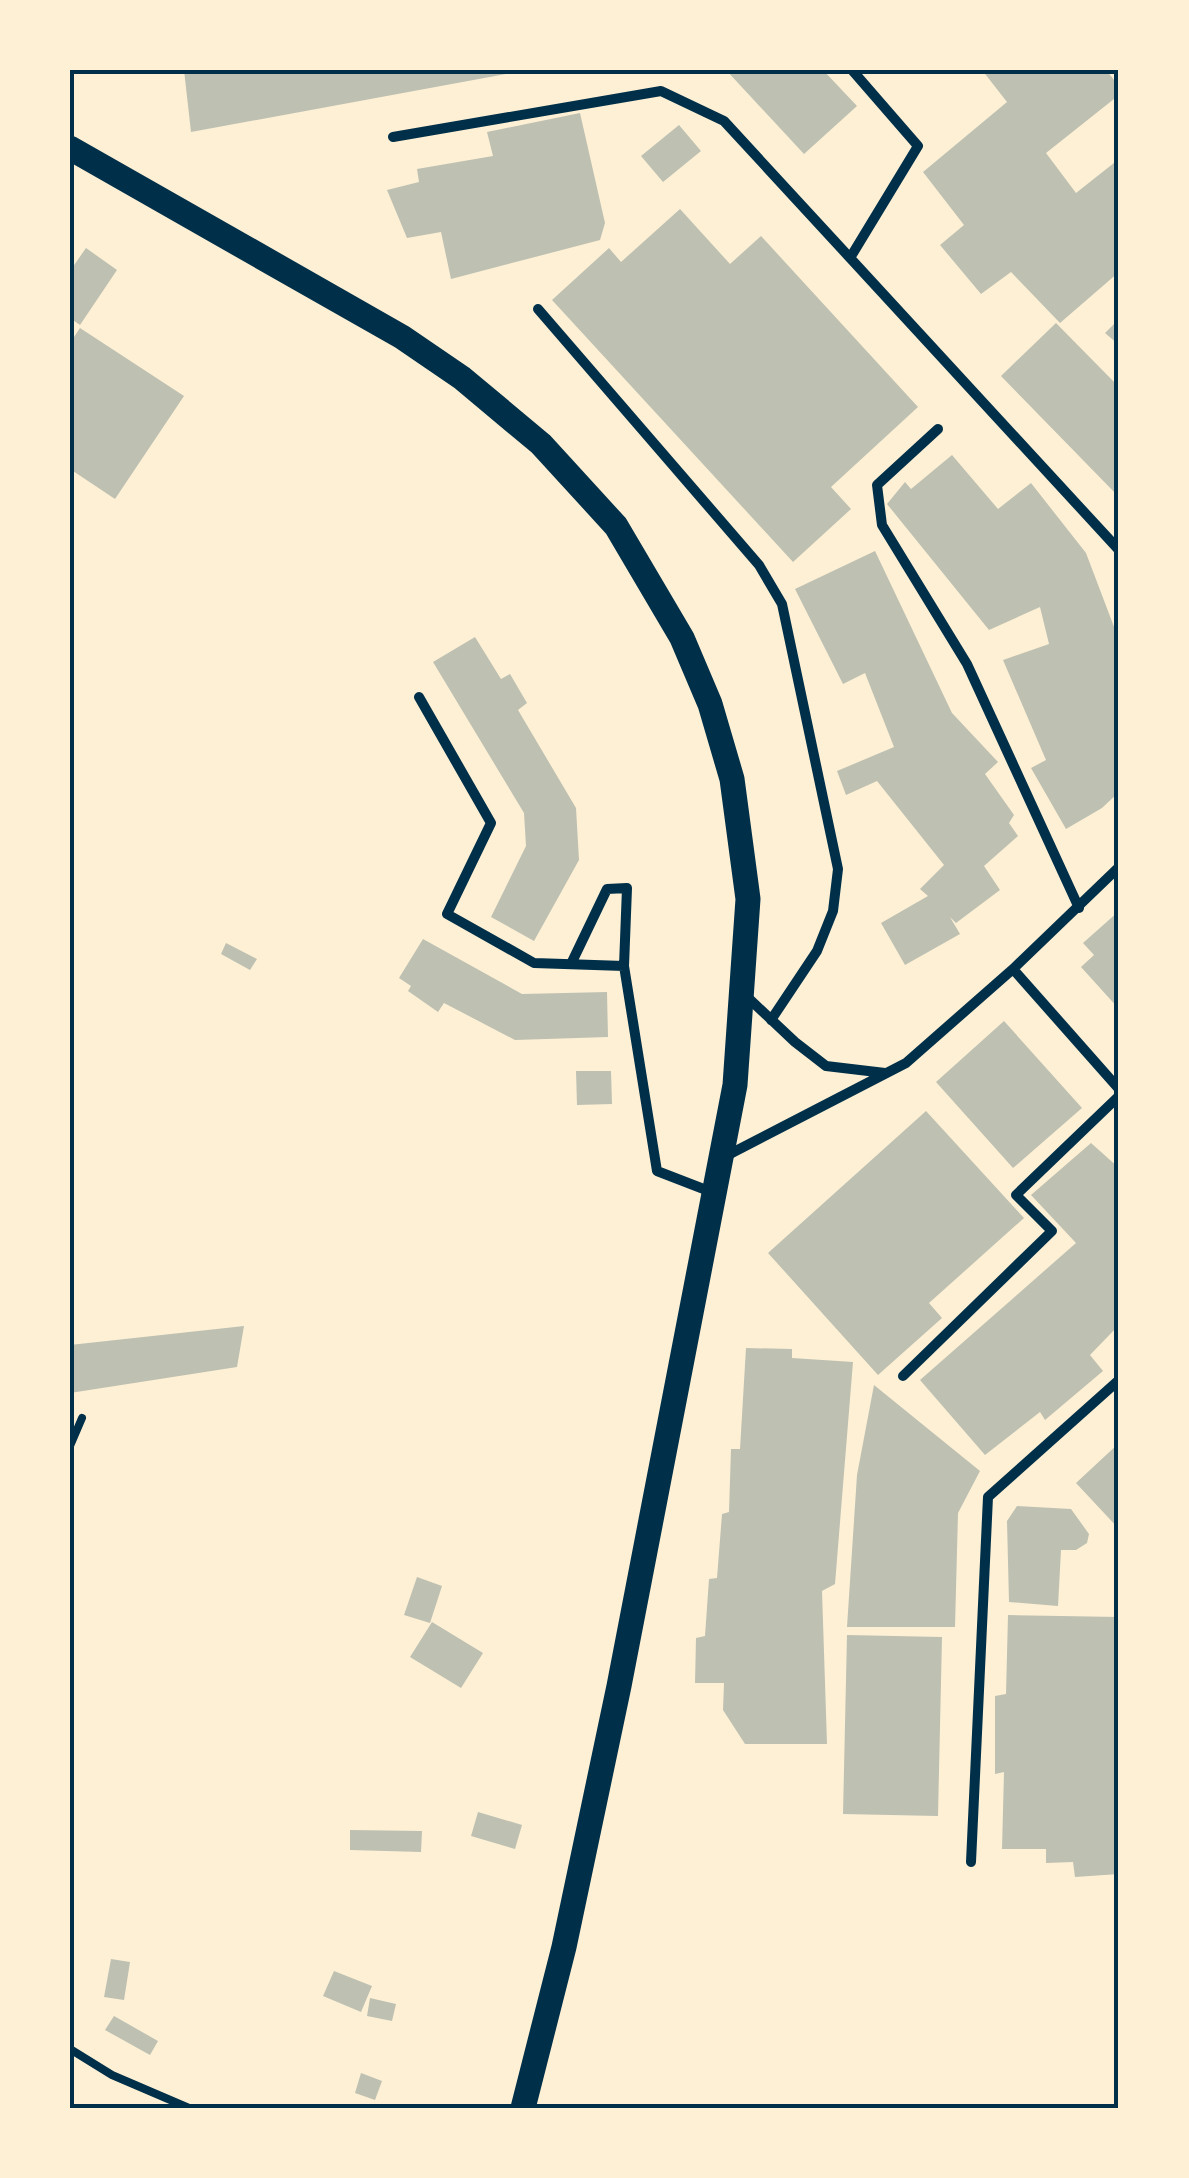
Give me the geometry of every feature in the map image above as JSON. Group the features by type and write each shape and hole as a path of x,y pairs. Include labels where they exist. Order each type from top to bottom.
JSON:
{"main road":[{"path":"70,148 339,298 462,378 541,444 616,526 682,638 710,704 732,779 748,900 735,1085 568,1928 523,2108"}],"street":[{"path":"850,258 918,146 852,70"},
{"path":"393,137 661,92 724,121 1119,550"},
{"path":"538,309 759,565 782,604 838,868 833,911 816,951 772,1020"},
{"path":"938,429 876,485 882,524 968,664 1079,908"},
{"path":"419,696 491,823 448,914 534,963 624,966"},
{"path":"721,1158 906,1063 1079,908 1119,867"},
{"path":"572,964 607,889 627,888 624,966 658,1172 716,1194"},
{"path":"903,1376 1052,1232 1016,1195 1119,1093 1012,969"},
{"path":"744,994 826,1066 887,1073"},
{"path":"971,1862 988,1497 1119,1380"}],"lane":[{"path":"70,1446 82,1418"},
{"path":"70,2049 112,2075 189,2108"}],"building":[{"path":"184,70 517,70 517,72 191,132"},
{"path":"726,70 823,70 857,106 804,154"},
{"path":"982,70 1106,70 1119,86 1119,95 1046,153 1076,193 1119,159 1119,272 1060,323 1011,272 981,294 940,245 964,225 923,172 1007,102"},
{"path":"580,113 605,223 600,240 451,279 441,232 407,238 387,190 419,182 417,169 493,156 487,132"},
{"path":"679,125 701,151 663,182 641,156"},
{"path":"680,209 730,264 761,236 918,407 831,487 851,509 793,562 552,300 609,248 621,262"},
{"path":"86,248 117,270 80,325 70,318 70,271"},
{"path":"1119,319 1119,345 1105,333"},
{"path":"1056,323 1119,387 1119,497 1001,376"},
{"path":"80,328 184,396 115,499 70,469 70,343"},
{"path":"952,455 998,509 1031,483 1086,553 1119,640 1119,792 1102,808 1066,829 1031,768 1046,760 1003,660 1049,644 1040,607 989,630 887,504 905,482 911,489"},
{"path":"875,551 952,713 998,762 985,774 1014,815 1009,823 1018,836 984,866 1000,890 956,923 950,917 960,934 905,965 881,923 928,896 920,889 944,865 877,781 846,795 837,771 894,747 865,673 843,684 795,589"},
{"path":"475,637 501,679 510,674 527,703 518,710 576,808 579,860 534,941 491,917 526,846 524,813 433,662"},
{"path":"1119,911 1119,1009 1081,967 1094,955 1083,943"},
{"path":"423,939 522,994 607,992 608,1037 515,1040 444,1003 438,1012 408,991 411,986 399,978"},
{"path":"226,943 257,959 250,970 221,954"},
{"path":"1004,1021 1082,1108 1013,1168 936,1082"},
{"path":"576,1071 611,1071 612,1104 577,1105"},
{"path":"926,1111 1024,1218 929,1303 942,1318 878,1375 768,1253"},
{"path":"1091,1143 1119,1168 1119,1325 1090,1355 1103,1371 1045,1420 1040,1412 985,1455 920,1380 1076,1243 1031,1195"},
{"path":"244,1326 237,1367 70,1393 70,1345"},
{"path":"746,1348 792,1349 792,1358 853,1362 835,1584 822,1591 827,1744 745,1744 723,1710 724,1683 695,1683 696,1638 705,1636 709,1579 717,1578 722,1514 729,1512 731,1449 740,1449"},
{"path":"874,1385 980,1471 958,1513 955,1627 847,1627 857,1475"},
{"path":"1119,1443 1119,1529 1076,1483"},
{"path":"1017,1506 1071,1509 1089,1534 1087,1543 1076,1550 1061,1550 1058,1606 1009,1602 1007,1521"},
{"path":"417,1577 442,1586 430,1623 404,1615"},
{"path":"1008,1615 1119,1617 1119,1874 1075,1877 1073,1862 1046,1863 1046,1849 1002,1849 1004,1772 995,1774 995,1696 1006,1694"},
{"path":"432,1622 483,1653 461,1688 410,1657"},
{"path":"847,1635 942,1637 938,1816 843,1814"},
{"path":"478,1812 522,1825 515,1849 471,1836"},
{"path":"350,1830 422,1831 421,1852 350,1850"},
{"path":"111,1959 130,1962 124,2000 104,1997"},
{"path":"334,1971 372,1986 361,2012 323,1996"},
{"path":"370,1998 396,2004 392,2021 367,2016"},
{"path":"114,2016 158,2041 150,2055 105,2030"},
{"path":"361,2073 382,2081 375,2100 355,2093"}]}
